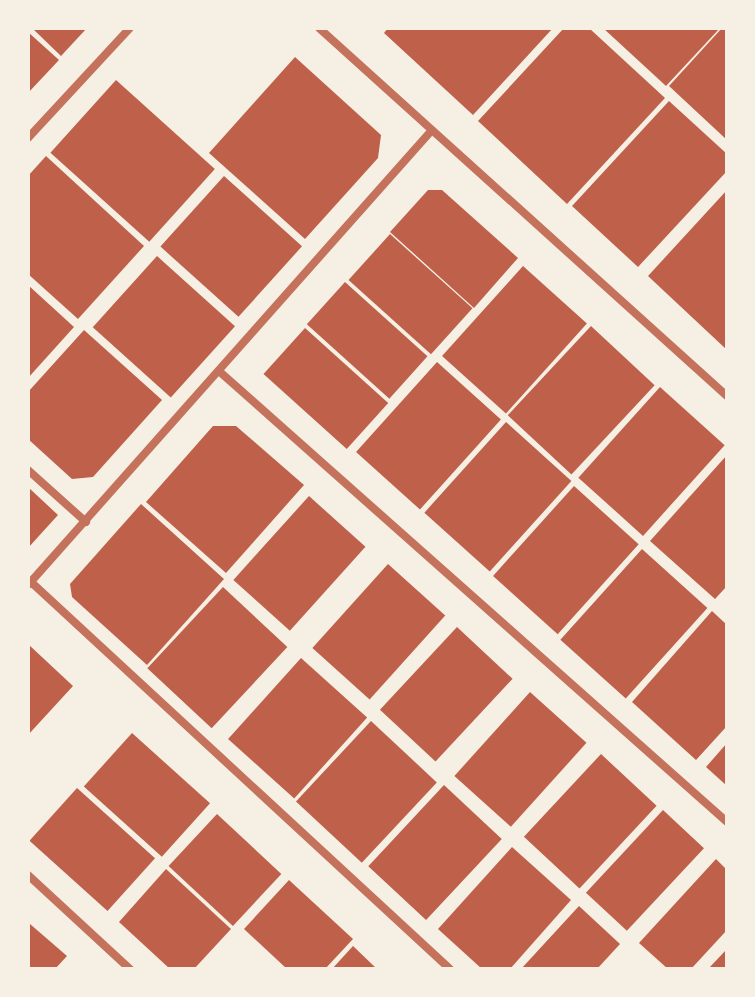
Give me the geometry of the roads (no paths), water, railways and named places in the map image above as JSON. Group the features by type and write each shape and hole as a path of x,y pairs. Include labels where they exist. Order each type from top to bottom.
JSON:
{"street":[{"path":"28,138 130,28"},
{"path":"319,28 727,396"},
{"path":"432,130 29,584 450,969"},
{"path":"220,372 727,822"},
{"path":"28,470 86,522"},
{"path":"28,875 130,969"}]}
